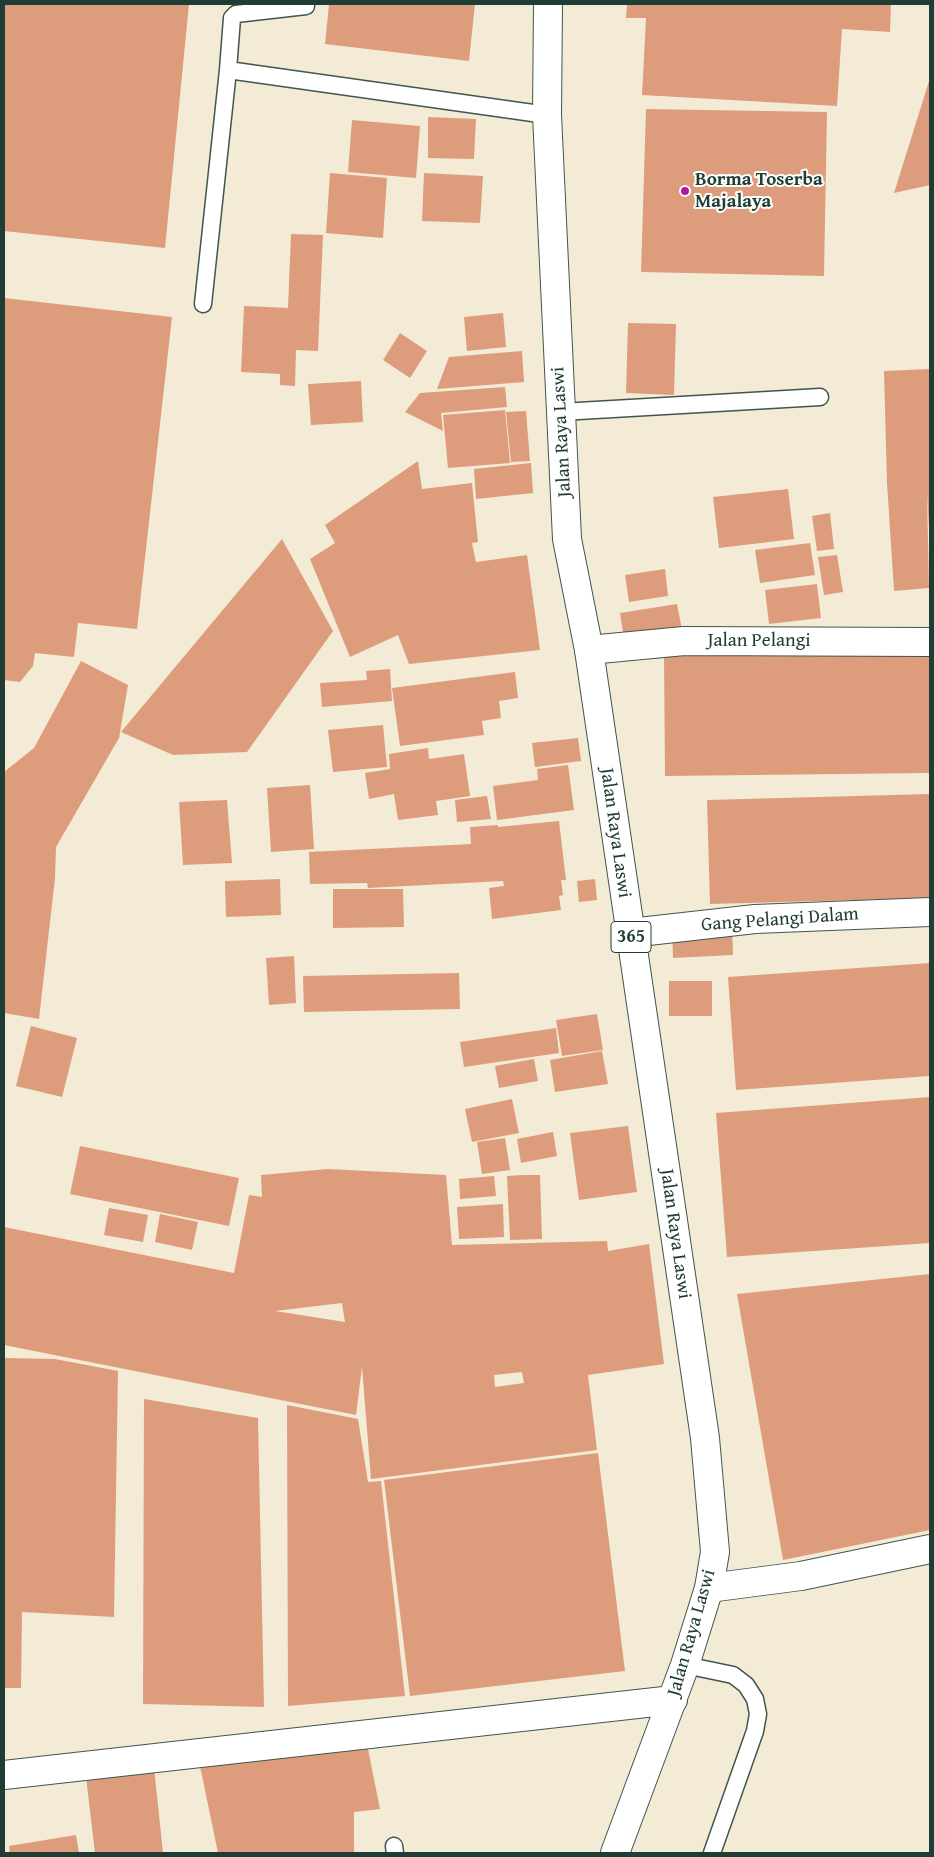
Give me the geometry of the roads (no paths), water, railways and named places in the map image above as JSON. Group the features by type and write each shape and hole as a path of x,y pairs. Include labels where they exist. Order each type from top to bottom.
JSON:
{"main road":[{"name":"Jalan Raya Laswi","path":"548,4 547,115 567,539 589,650 705,1438 715,1552 709,1588 685,1665 615,1853"},
{"name":"Jalan Pelangi","path":"589,650 684,641 930,642"},
{"name":"Gang Pelangi Dalam","path":"630,933 755,919 930,912"},
{"path":"709,1588 801,1576 930,1550"},
{"path":"4,1775 673,1700"}],"lane":[{"path":"203,304 232,18 236,14 306,6"},
{"path":"228,70 547,115"},
{"path":"561,412 820,397"},
{"path":"685,1665 733,1675 746,1686 755,1699 758,1714 755,1731 712,1853"}],"place":[{"name":"Borma Toserba Majalaya","path":"685,191"}]}
